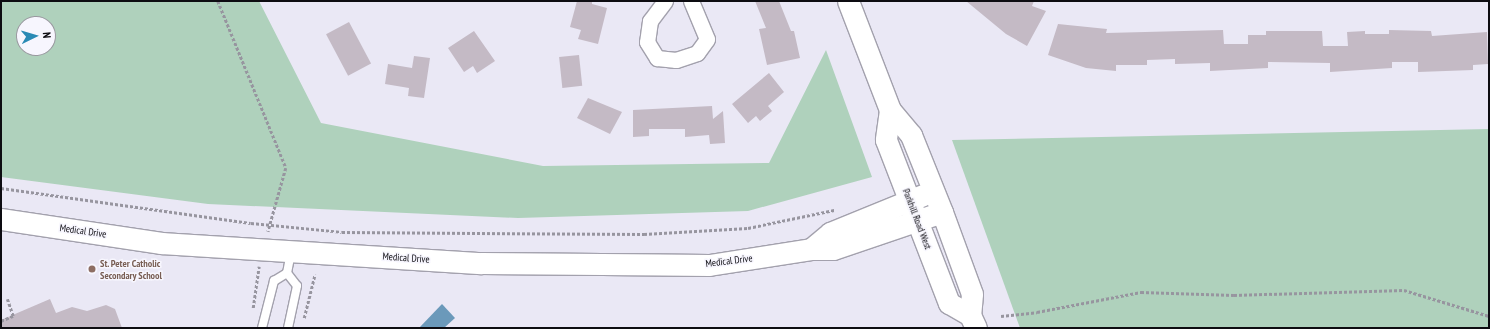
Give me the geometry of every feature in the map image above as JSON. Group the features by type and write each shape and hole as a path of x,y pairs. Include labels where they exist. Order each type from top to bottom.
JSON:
{"main road":[{"name":"Parkhill Road West","path":"848,1 890,110 911,135 934,191 972,294 973,321"},
{"name":"Parkhill Road West","path":"890,110 886,140 911,200 948,302 973,321"},
{"path":"811,249 830,233 934,191"},
{"name":"Medical Drive","path":"1,219 161,243 481,262 709,265 811,249 833,249 942,212"}],"street":[{"path":"665,1 650,21 647,42 657,58 676,60 697,53 707,40 691,1"}],"lane":[{"path":"262,328 274,281 287,273 292,251"},
{"path":"287,273 297,286 288,328"}],"path":[{"path":"218,1 286,168 269,225 252,315"},
{"path":"1,188 269,225 342,232 644,234 748,228 840,208"},
{"path":"302,322 315,274"},
{"path":"1001,316 1038,312 1141,292 1234,295 1404,290 1489,316"},
{"path":"1,321 13,316 7,299"}],"green space":[{"path":"1,1 259,1 321,123 543,166 769,163 826,50 872,177 748,211 518,218 208,204 1,177"},
{"path":"1489,129 1489,328 1020,328 952,140"}],"water":[{"path":"442,304 455,318 444,328 419,328"}],"building":[{"path":"577,1 592,1 592,4 607,8 598,44 578,39 581,30 570,27"},
{"path":"755,1 779,1 791,31 794,31 800,58 767,65 759,29 766,28"},
{"path":"966,1 1034,1 1032,6 1046,11 1027,46 1006,34"},
{"path":"349,22 371,63 348,76 326,34"},
{"path":"1058,24 1107,29 1106,33 1223,30 1224,44 1248,44 1248,35 1266,35 1266,31 1322,31 1323,46 1348,46 1347,32 1365,31 1365,34 1389,34 1389,30 1431,31 1432,36 1487,32 1488,64 1473,65 1473,70 1418,72 1418,62 1392,62 1392,68 1330,72 1330,63 1268,62 1268,68 1210,71 1210,63 1175,64 1175,59 1147,60 1147,65 1116,65 1116,71 1086,68 1048,55"},
{"path":"474,31 495,61 477,73 473,66 464,72 448,48"},
{"path":"579,55 582,86 562,88 559,57"},
{"path":"414,56 430,58 424,98 408,96 409,88 385,84 388,64 412,68"},
{"path":"769,73 784,92 768,106 772,111 760,121 756,116 748,123 732,104"},
{"path":"588,98 622,112 610,134 577,118"},
{"path":"712,106 713,119 723,111 725,143 710,144 709,135 685,137 685,129 649,129 649,136 633,137 633,110"},
{"path":"50,299 56,313 72,307 87,311 106,305 115,309 122,328 1,328 1,320"}],"place":[{"name":"St. Peter Catholic Secondary School","path":"92,269"}]}
